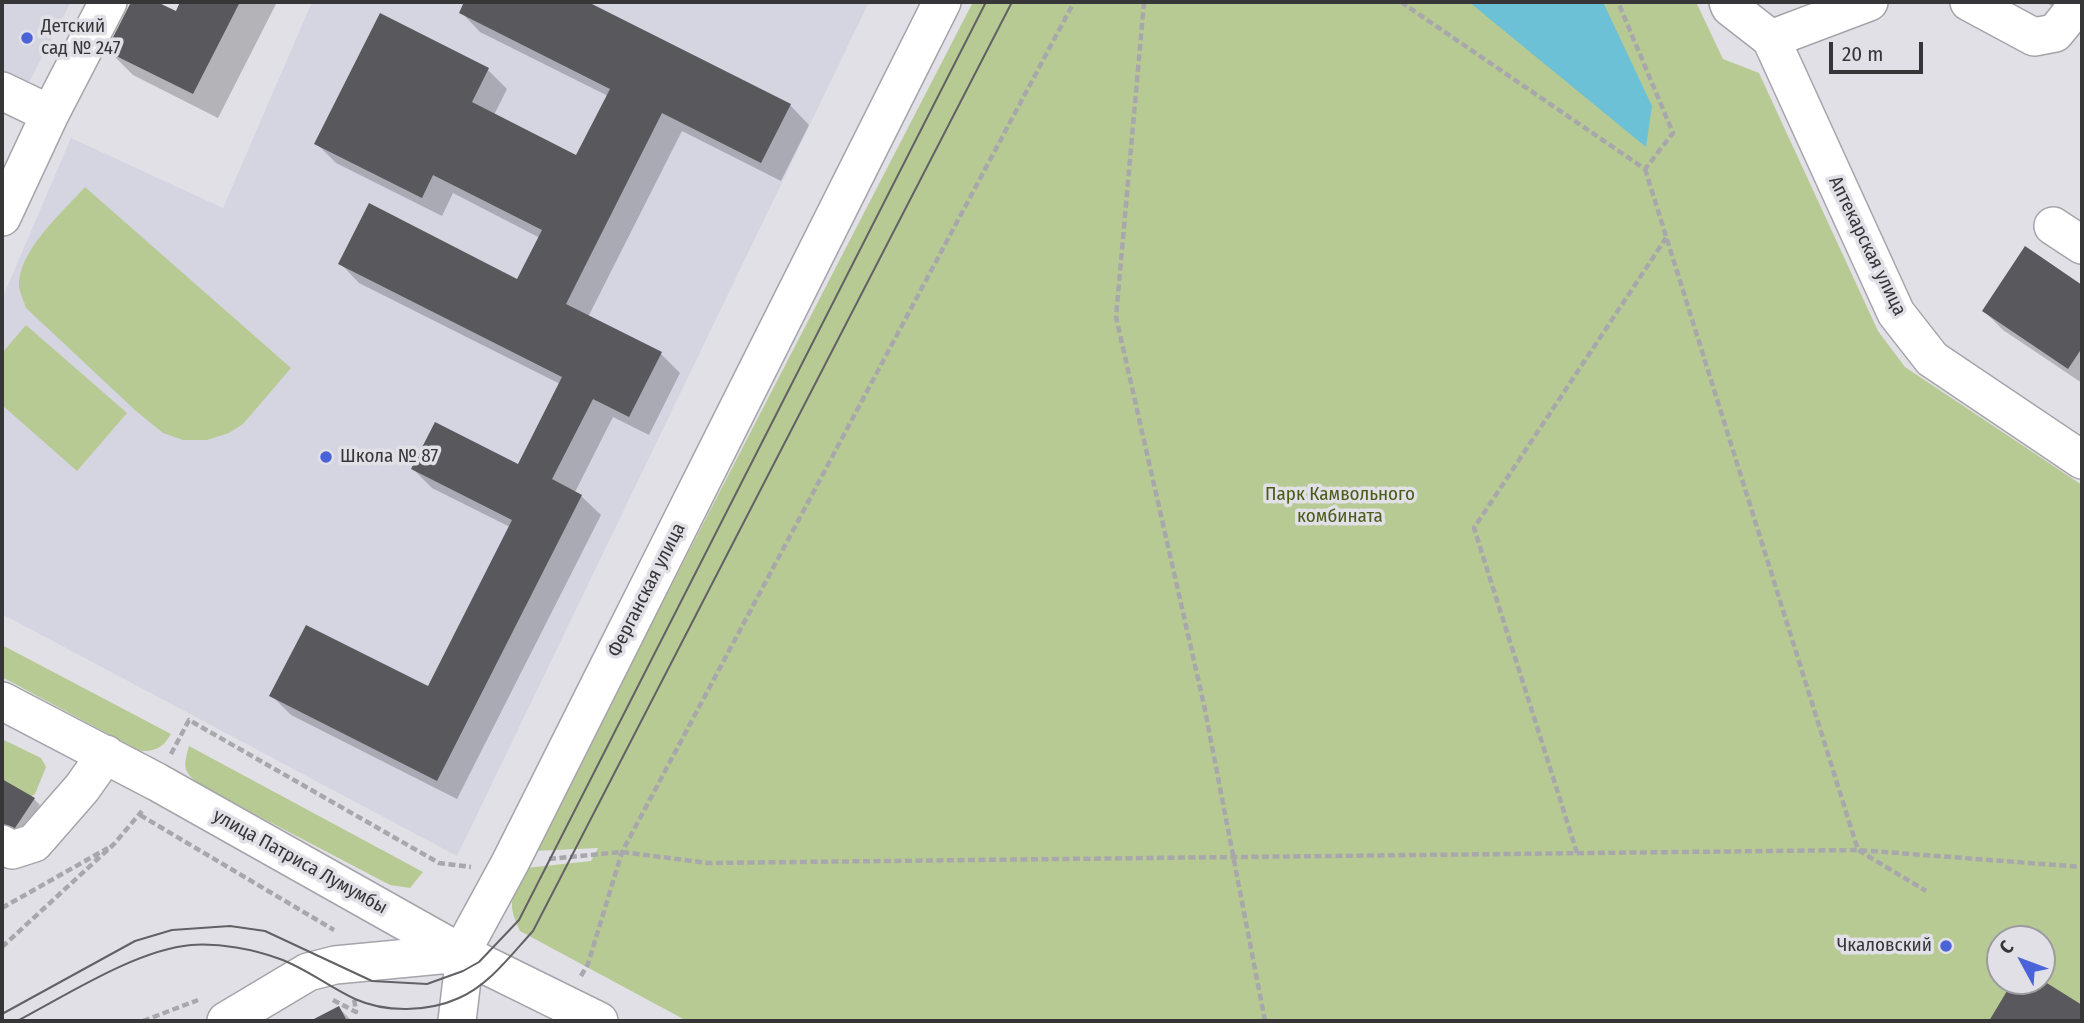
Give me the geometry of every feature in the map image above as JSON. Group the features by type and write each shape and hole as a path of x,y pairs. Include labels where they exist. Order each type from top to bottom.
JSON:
{"street":[{"path":"2,217 50,114 108,2"},
{"name":"Ферганская улица","path":"461,953 510,863 942,2"},
{"path":"1728,2 1730,7 1771,39 1869,2"},
{"path":"1969,2 2034,37 2055,33 2080,2"},
{"name":"Аптекарская улица","path":"1771,39 1896,313 1932,359 2082,460"},
{"path":"2,91 50,114"},
{"name":"улица Патриса Лумумбы","path":"2,701 106,754 461,953 598,1021"},
{"path":"2,844 12,850 34,843 82,788 106,754"},
{"path":"226,1021 308,972 335,965 461,953 463,971 457,1021"}],"path":[{"path":"563,1003 588,964 622,852 1074,2"},
{"path":"1144,2 1116,317 1204,705 1265,1021"},
{"path":"1401,2 1645,169 1858,850 1926,891"},
{"path":"1618,2 1674,133 1645,169"},
{"path":"1577,853 1474,528 1666,238"},
{"path":"2,947 114,844 140,815 189,720 439,863 478,868 510,863"},
{"path":"140,815 353,942 335,965 355,999 356,1012"},
{"path":"2,908 114,844"},
{"path":"548,859 622,852 708,863 1858,850 2082,867"}],"shaded area":[{"name":"Детский сад № 247","path":"2,2 71,2 26,88 2,75"},
{"name":"Школа № 87","path":"312,2 869,2 457,856 2,614 2,299 71,138 223,208"}],"green space":[{"name":"Парк Камвольного комбината","path":"973,2 1696,2 1723,59 1759,73 1878,331 1905,367 2082,485 2082,1021 687,1021 520,931 513,913 512,899 526,868 591,861 598,848 534,851"},
{"path":"85,187 291,368 243,424 229,433 207,440 183,440 163,433 26,308 19,287 25,260 43,233"},
{"path":"26,325 127,413 77,471 2,405 2,353"},
{"path":"2,645 171,734 159,748 140,751 2,677"},
{"path":"2,739 41,758 46,767 35,794 18,804 2,795"},
{"path":"189,746 423,872 410,888 390,885 203,787 186,770"}],"water":[{"path":"1469,2 1603,2 1652,106 1646,147"}],"building":[{"path":"131,2 157,2 176,11 180,2 240,2 193,94 106,51"},
{"path":"464,2 588,2 791,104 761,163 662,113 566,304 662,352 629,417 593,399 552,479 582,495 437,781 269,696 306,625 428,686 512,520 411,469 435,422 518,464 562,377 338,264 369,203 517,279 542,230 433,175 422,198 314,144 380,13 489,68 472,102 576,155 610,89 459,13"},
{"path":"2025,246 2082,285 2082,348 2068,369 1982,311"},
{"path":"2,779 35,798 2,844"},
{"path":"2056,989 2082,1005 2082,1021 1989,1021 2005,995 2056,995"},
{"path":"339,1006 347,1021 310,1021"}],"tram line":[{"path":"2,1014 135,941 172,930 230,926 265,931 372,981 427,984 479,962 519,920 986,2"},
{"path":"17,1021 125,964 148,955 191,945 225,946 270,955 355,999 393,1009 447,1003 470,992 499,969 533,931 1012,2"}],"place":[{"name":"Детский сад № 247","path":"27,38"},
{"name":"Школа № 87","path":"326,457"},
{"name":"Чкаловский","path":"1946,946"}]}
